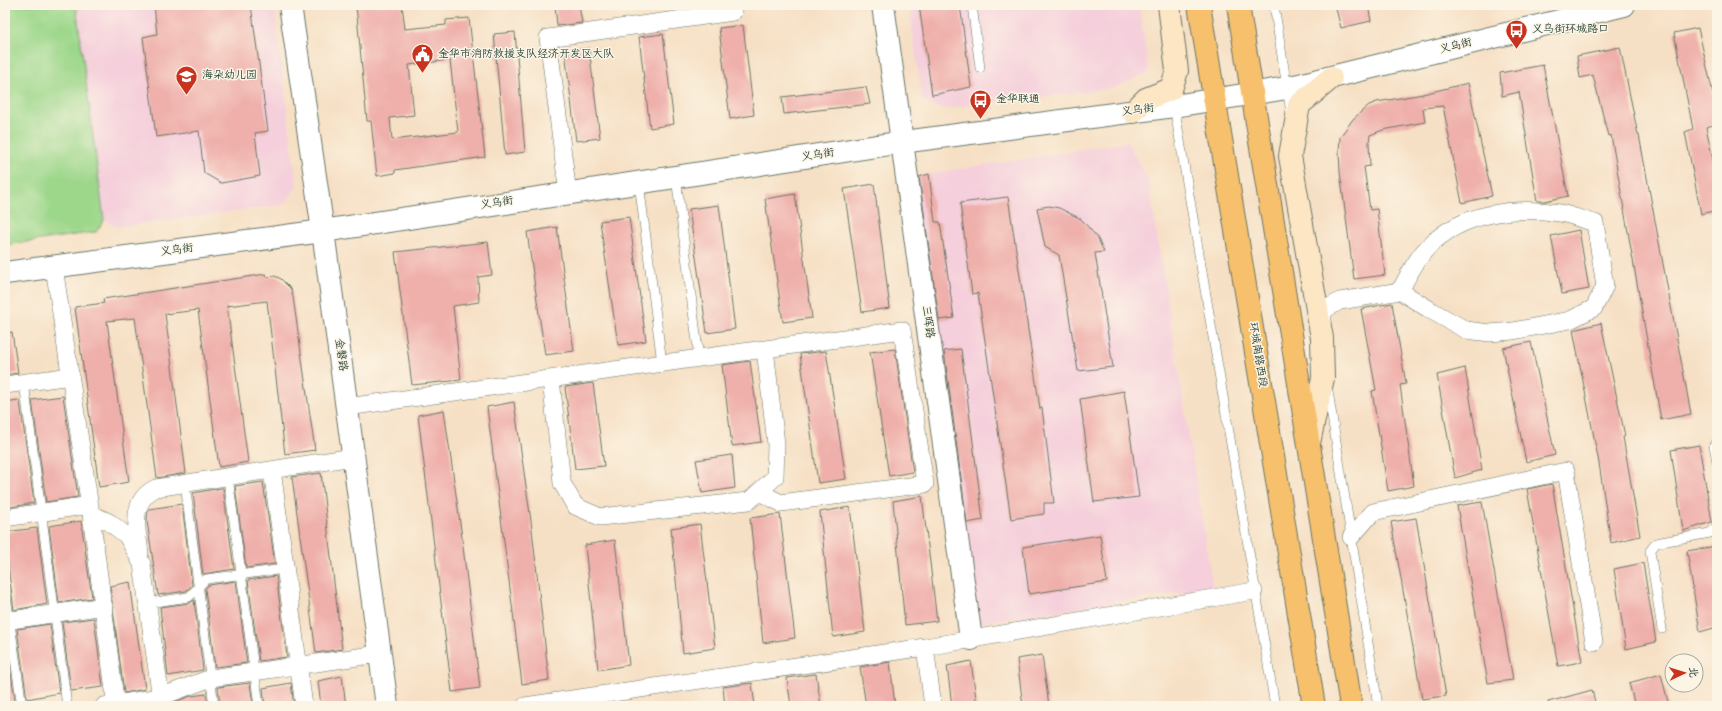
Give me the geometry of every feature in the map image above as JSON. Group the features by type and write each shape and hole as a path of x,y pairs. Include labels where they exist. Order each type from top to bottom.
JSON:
{"main road":[{"path":"1133,112 1146,99 1172,97 1177,71 1169,5"},
{"name":"环城南路西段","path":"1199,5 1314,706"},
{"path":"1238,5 1351,706"},
{"path":"1309,444 1323,378 1322,320 1290,156 1299,106 1331,78"}],"street":[{"name":"金磐路","path":"290,5 323,231 387,706"},
{"name":"三晖路","path":"883,5 971,639"},
{"name":"义乌街","path":"1172,97 1215,99 1287,88 1331,78 1589,9 1624,5"},
{"path":"568,194 548,38 733,12"},
{"name":"义乌街","path":"5,273 323,231 903,142 1133,112"},
{"path":"1322,320 1340,301 1400,291 1466,330 1490,333 1513,331 1570,320 1594,308 1605,286 1595,223 1560,213 1525,211 1501,212 1473,218 1449,229 1427,247 1413,266 1400,291"},
{"path":"54,267 91,509 104,606 112,706 161,701 211,678 379,654"},
{"path":"347,407 902,330 925,484 781,503 759,492"},
{"path":"551,379 562,484 575,506 600,517 749,501 775,477 776,444 765,349"},
{"path":"5,386 71,376"},
{"path":"161,701 142,564 138,524 139,503 147,493 156,488 353,457"},
{"path":"272,470 304,706"},
{"path":"1351,537 1373,512 1566,471 1594,642"},
{"path":"5,518 91,509 127,536 142,564"},
{"path":"525,706 925,647 1254,591"},
{"path":"7,621 104,606"},
{"path":"925,647 933,706"}],"lane":[{"path":"972,5 980,68"},
{"path":"1274,5 1294,131"},
{"path":"1165,51 1274,706"},
{"path":"676,177 699,358"},
{"path":"639,183 662,363"},
{"path":"1322,320 1328,396 1378,706"},
{"path":"24,383 67,706"},
{"path":"1714,444 1717,462"},
{"path":"228,477 259,706"},
{"path":"185,484 214,706"},
{"path":"1662,629 1650,551 1656,543 1710,534 1717,526"},
{"path":"148,603 189,597 206,579 285,569"},
{"path":"5,590 7,621 22,706"}],"shaded area":[{"name":"海朵幼儿园","path":"76,5 274,5 297,186 283,205 117,227 104,220"},
{"path":"909,5 1139,5 1149,72 1114,88 941,109 922,100"},
{"path":"1127,142 1148,178 1213,588 979,623 909,177"}],"green space":[{"path":"5,5 76,5 104,220 96,232 5,245"}],"building":[{"path":"154,5 251,5 268,131 255,133 260,176 221,183 204,173 199,131 156,137 143,37 157,34"},
{"path":"356,5 402,5 405,29 446,25 446,20 469,18 485,157 395,170 395,173 377,176 371,121 367,121","holes":["450,60 458,132 392,140 390,118 414,115 409,65"]},
{"path":"555,5 579,5 582,23 557,26"},
{"path":"919,5 960,5 971,87 932,95"},
{"path":"1335,5 1368,5 1371,21 1341,28"},
{"path":"743,25 754,115 730,119 719,28"},
{"path":"1698,28 1717,111 1717,124 1706,127 1717,180 1717,210 1701,214 1685,132 1693,129 1674,33"},
{"path":"515,32 525,152 505,155 494,34"},
{"path":"663,34 674,124 650,128 639,37"},
{"path":"1620,47 1639,135 1691,414 1661,420 1611,135 1608,136 1593,75 1580,78 1577,56"},
{"path":"589,48 600,138 576,141 565,51"},
{"path":"1543,65 1568,196 1545,201 1537,201 1519,92 1502,96 1500,73"},
{"path":"1468,83 1492,196 1462,203 1443,106 1423,108 1425,122 1383,130 1370,135 1370,166 1364,167 1370,210 1377,209 1385,275 1354,279 1340,172 1340,137 1353,119 1369,105"},
{"path":"866,87 870,104 784,114 782,97"},
{"path":"929,174 935,222 940,222 954,318 939,320 919,177"},
{"path":"874,184 890,308 862,312 844,189"},
{"path":"795,194 812,318 783,322 765,199"},
{"path":"1008,197 1040,409 1042,408 1054,503 1044,503 1044,514 1011,519 978,293 972,294 960,203"},
{"path":"719,205 735,329 707,333 689,209"},
{"path":"1049,206 1059,208 1081,219 1097,237 1104,252 1095,253 1113,367 1078,371 1059,255 1045,247 1037,208"},
{"path":"629,217 646,341 618,345 600,221"},
{"path":"557,227 574,351 545,355 527,232"},
{"path":"1579,230 1589,289 1562,294 1551,236"},
{"path":"488,242 492,275 478,277 479,302 453,306 461,380 412,385 395,252"},
{"path":"266,274 267,277 275,276 281,279 291,289 315,450 285,454 267,301 227,306 248,462 219,467 198,310 165,314 186,473 157,478 135,318 107,321 129,482 99,487 75,307 104,303 103,299"},
{"path":"1392,303 1406,384 1400,385 1414,486 1388,491 1372,391 1376,390 1361,309"},
{"path":"1601,323 1625,436 1623,437 1640,536 1611,543 1599,463 1573,330"},
{"path":"12,332 18,373 5,375 5,333"},
{"path":"1531,342 1555,455 1526,462 1503,348"},
{"path":"895,349 913,472 889,476 870,352"},
{"path":"961,349 983,520 967,523 944,351"},
{"path":"826,351 846,479 818,483 800,354"},
{"path":"750,361 761,442 732,446 722,365"},
{"path":"1465,368 1482,470 1455,478 1437,375"},
{"path":"593,383 604,466 575,469 565,387"},
{"path":"1124,391 1139,497 1094,502 1080,399"},
{"path":"63,396 78,497 46,502 32,400"},
{"path":"19,400 34,503 5,508 5,402"},
{"path":"514,402 531,521 549,680 522,684 487,407"},
{"path":"444,410 461,530 480,688 452,692 418,415"},
{"path":"1699,445 1712,522 1683,531 1671,450"},
{"path":"732,455 735,488 702,493 696,460"},
{"path":"321,473 342,649 316,653 292,477"},
{"path":"263,482 275,564 246,568 235,486"},
{"path":"1552,484 1582,662 1558,666 1527,489"},
{"path":"223,488 234,569 203,574 193,493"},
{"path":"922,496 937,621 905,625 893,501"},
{"path":"1482,502 1513,680 1488,683 1457,506"},
{"path":"182,504 192,585 186,591 158,595 147,521 148,511 149,509"},
{"path":"850,507 865,632 833,637 820,512"},
{"path":"780,514 795,638 763,643 750,518"},
{"path":"1416,518 1446,696 1422,699 1391,522"},
{"path":"81,521 92,598 59,603 49,526"},
{"path":"700,524 715,648 683,653 671,528"},
{"path":"37,528 47,604 14,610 5,544 5,532"},
{"path":"1100,535 1107,582 1029,594 1023,547"},
{"path":"615,540 629,665 598,670 585,545"},
{"path":"1716,546 1717,627 1700,632 1687,551"},
{"path":"1643,563 1656,642 1626,649 1614,569"},
{"path":"276,576 287,657 259,661 248,580"},
{"path":"236,581 247,663 215,667 205,589 209,585"},
{"path":"130,582 145,689 124,693 110,586"},
{"path":"194,600 203,670 168,676 160,607 190,603"},
{"path":"94,618 103,687 71,691 62,622"},
{"path":"50,624 59,693 27,699 17,629"},
{"path":"5,631 15,701 5,702"},
{"path":"1042,655 1049,706 1023,706 1017,659"},
{"path":"971,661 977,706 952,706 947,666"},
{"path":"890,662 895,706 866,706 860,667"},
{"path":"816,674 821,706 791,706 787,678"},
{"path":"1661,674 1664,693 1666,693 1669,706 1635,706 1629,683"},
{"path":"342,676 346,706 321,706 318,681"},
{"path":"250,683 253,706 220,706 218,687"},
{"path":"291,683 294,706 265,706 263,688"},
{"path":"752,683 755,706 725,706 723,687"},
{"path":"1592,690 1596,706 1548,706 1548,702"},
{"path":"206,694 208,706 172,706 172,703 191,696"}],"place":[{"name":"义乌街环城路口","path":"1516,50"},
{"name":"金华市消防救援支队经济开发区大队","path":"423,74"},
{"name":"海朵幼儿园","path":"187,96"},
{"name":"金华联通","path":"981,120"}]}
